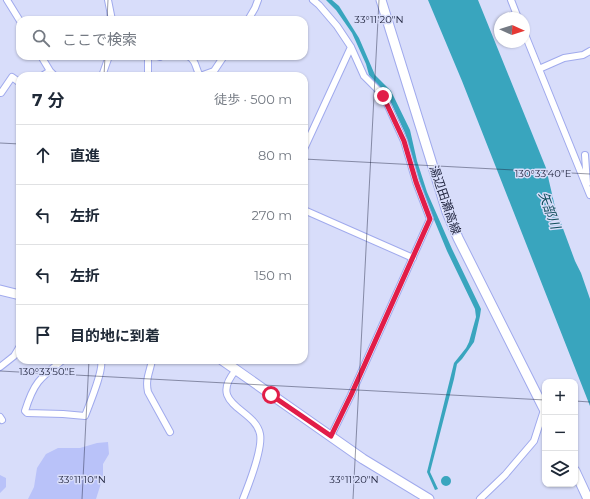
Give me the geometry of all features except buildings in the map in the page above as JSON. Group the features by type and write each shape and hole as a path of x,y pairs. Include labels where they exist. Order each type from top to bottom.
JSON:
{"main road":[{"name":"湯辺田瀬高線","path":"381,0 447,212 458,238 542,404"},
{"path":"1,292 16,294"},
{"path":"228,364 364,459 429,499"},
{"path":"578,477 588,499"}],"street":[{"path":"7,0 17,16"},
{"path":"108,0 111,16"},
{"path":"250,16 258,0"},
{"path":"312,0 319,5 337,26 351,47 364,76 383,96 404,141 416,182 430,219 331,436"},
{"path":"511,0 516,12"},
{"path":"308,140 351,47"},
{"path":"530,47 587,181"},
{"path":"539,69 564,58 583,55 590,51"},
{"path":"43,60 51,72"},
{"path":"103,72 108,60"},
{"path":"148,60 148,72"},
{"path":"194,60 197,64 198,72"},
{"path":"211,72 214,71 221,60"},
{"path":"0,93 12,77 16,80"},
{"path":"585,156 587,181 590,194"},
{"path":"308,212 413,258"},
{"path":"0,367 16,353"},
{"path":"58,364 33,388 25,411 26,413 85,416 102,364"},
{"path":"151,364 148,373 148,392 170,432"},
{"path":"236,370 229,378 226,385 226,393 231,401 256,425 260,432 261,439 259,451 243,499"},
{"path":"480,499 505,475 534,441 543,415"}],"shaded area":[{"path":"108,442 109,454 103,464 103,477 96,499 28,499 34,487 37,468 46,454 58,448 80,448 97,443"},
{"path":"0,475 6,478 6,487 0,493"}],"water":[{"path":"326,0 332,0 339,6 359,38 375,75 391,91 410,130 417,161 427,192 481,309 474,342 457,364 430,472 438,489 435,490 427,472 454,363 469,342 476,317 475,309 447,251 423,193 405,133 387,94 369,75 366,64 352,33 336,10"},
{"name":"矢部川","path":"428,0 478,0 494,40 494,48 497,48 546,168 555,207 590,299 590,406 462,81"},
{"path":"444,476 448,476 450,477 450,485 444,486 441,483 441,479"}],"route":[{"path":"271,395 331,436 430,219 416,182 404,141 383,96"}]}
